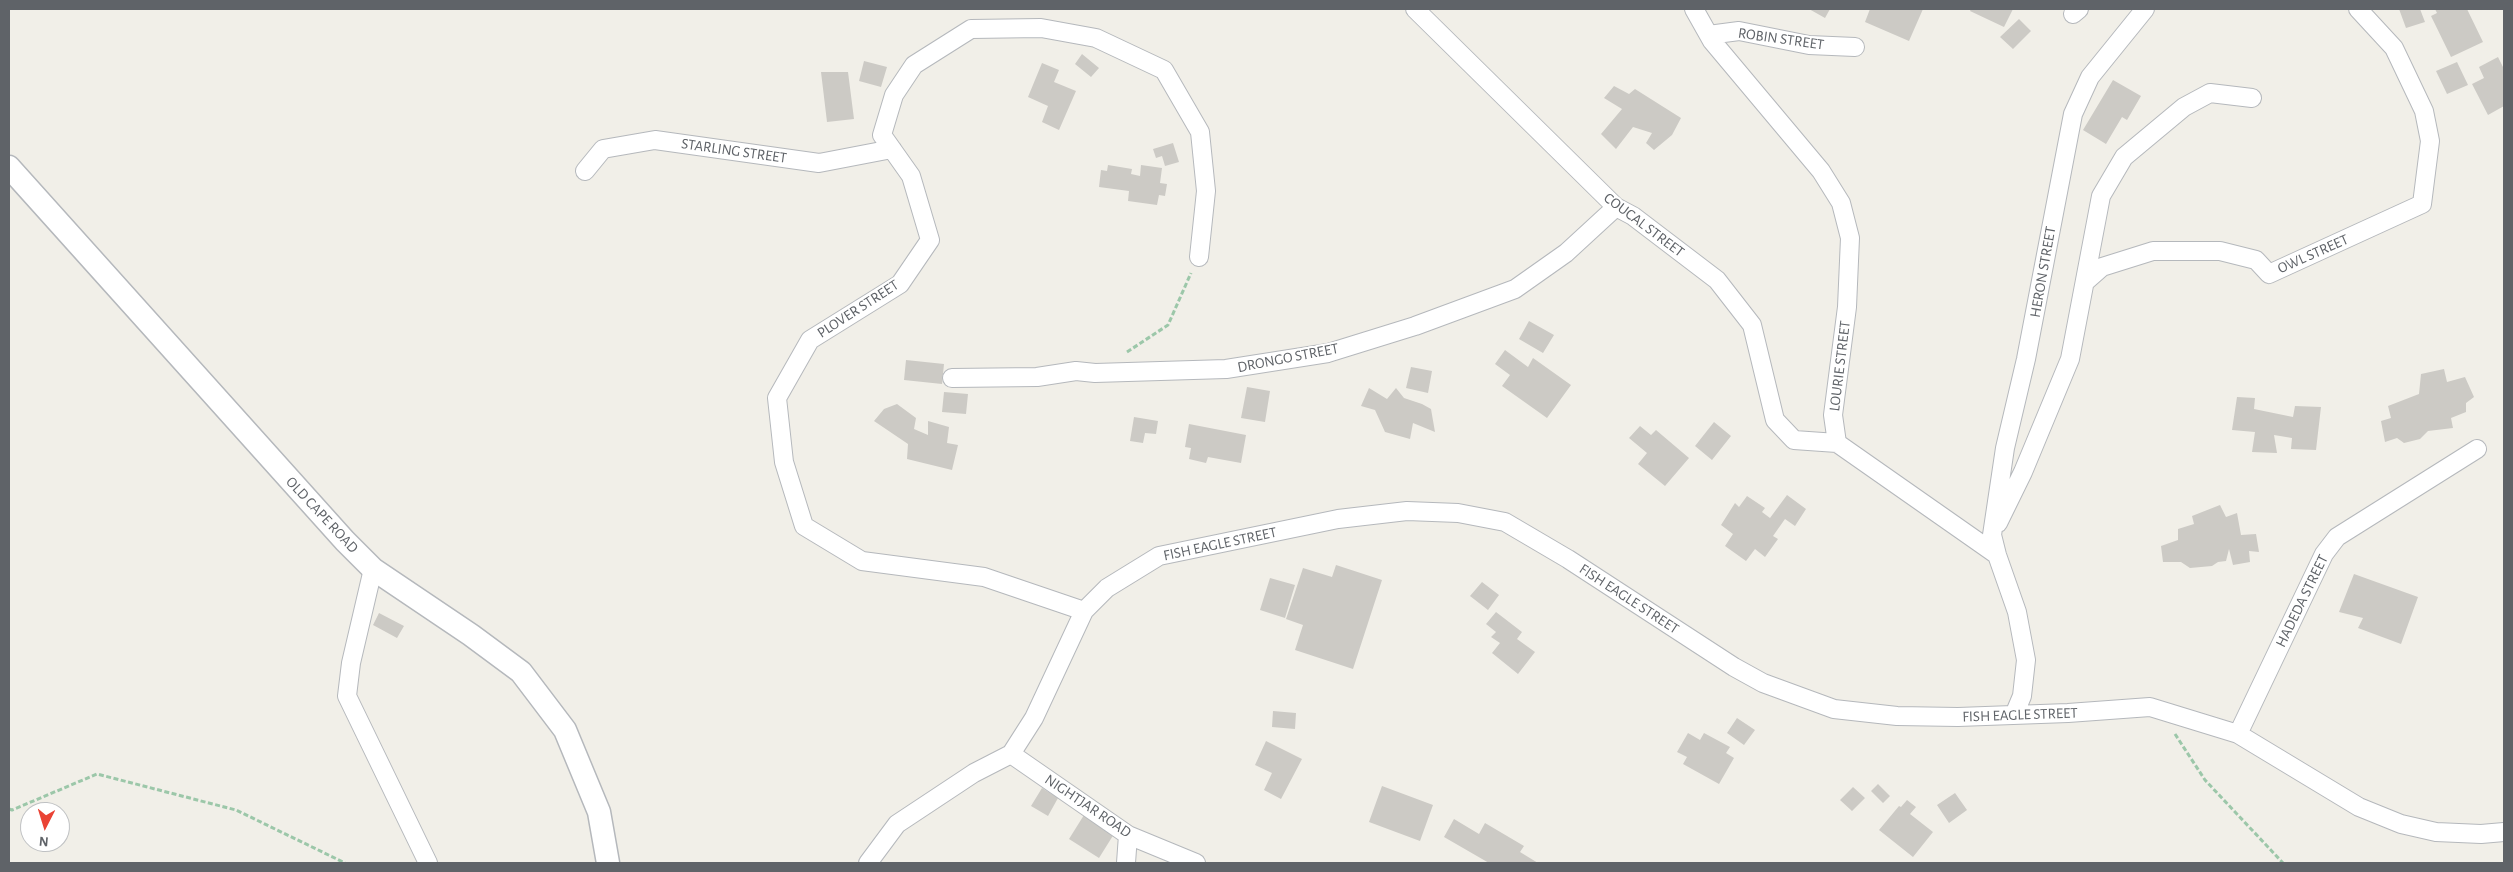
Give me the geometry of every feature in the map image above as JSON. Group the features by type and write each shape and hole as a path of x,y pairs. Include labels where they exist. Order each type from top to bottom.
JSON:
{"street":[{"name":"COUCAL STREET","path":"1415,9 1616,207 1633,216 1717,280 1752,325 1775,420 1794,440 1837,442"},
{"name":"LOURIE STREET","path":"1694,9 1712,41 1821,172 1841,203 1850,238 1847,307 1833,416 1837,442"},
{"name":"HERON STREET","path":"1997,555 1992,535 2005,448 2026,359 2073,114 2090,77 2145,9"},
{"name":"OWL STREET","path":"2085,282 2102,266 2153,251 2220,251 2256,260 2269,274 2422,204 2430,141 2424,111 2394,48 2358,9"},
{"name":"PLOVER STREET","path":"1084,611 984,577 862,561 804,526 784,462 777,398 810,340 900,284 930,240 911,176 882,135 894,95 914,65 971,29 1041,28 1096,38 1164,70 1200,132 1206,191 1198,257"},
{"name":"ROBIN STREET","path":"1712,41 1716,34 1739,31 1809,45 1855,47"},
{"path":"1992,535 2023,472 2070,359 2102,196 2124,157 2184,107 2210,93 2252,98"},
{"name":"STARLING STREET","path":"585,171 603,149 655,140 819,163 892,149"},
{"name":"OLD CAPE ROAD","path":"9,166 345,541 373,569 471,634 521,672 564,730 599,812 608,863"},
{"name":"DRONGO STREET","path":"952,378 1037,377 1076,371 1095,373 1226,370 1328,353 1415,326 1515,289 1566,253 1616,207"},
{"path":"1837,442 1997,555 2017,612 2026,660 2022,696 2014,715"},
{"name":"HADEDA STREET","path":"2238,734 2324,554 2337,537 2477,449"},
{"name":"FISH EAGLE STREET","path":"1011,754 1034,718 1084,611 1107,588 1159,556 1338,519 1407,511 1458,513 1505,522 1568,559 1734,667 1763,683 1834,709 1897,716 1958,717 2150,707 2166,710 2238,734 2359,807 2402,824 2436,832 2481,834 2504,832"},
{"path":"373,569 351,663 347,696 428,863"},
{"path":"868,863 897,824 974,773 1011,754"},
{"name":"NIGHTJAR ROAD","path":"1011,754 1128,835 1196,863"},
{"path":"1126,863 1128,835"}],"path":[{"path":"1095,373 1168,325 1198,257"},
{"path":"2166,710 2178,740 2205,780 2282,863"},
{"path":"9,809 12,810 98,774 236,810 345,863"}],"building":[{"path":"1809,9 1830,9 1825,18"},
{"path":"1870,9 1923,9 1909,41 1865,22"},
{"path":"1971,9 2013,9 2004,27 1970,11"},
{"path":"2399,9 2420,9 2425,22 2406,28"},
{"path":"2435,9 2467,9 2483,42 2451,57 2431,16 2437,13"},
{"path":"2019,19 2031,31 2013,49 2000,37"},
{"path":"1082,54 1099,68 1091,77 1075,64"},
{"path":"2498,57 2504,69 2504,106 2488,115 2472,84 2484,78 2479,67"},
{"path":"864,61 887,67 881,87 859,81"},
{"path":"2457,62 2468,85 2447,94 2436,71"},
{"path":"1042,63 1059,70 1054,82 1076,91 1059,130 1042,122 1048,106 1028,97"},
{"path":"821,72 848,72 854,119 827,122"},
{"path":"2113,80 2141,96 2127,120 2122,117 2106,144 2083,130"},
{"path":"1614,86 1629,94 1635,89 1681,118 1672,135 1654,150 1646,143 1652,133 1633,127 1616,149 1601,134 1622,109 1604,98"},
{"path":"1173,143 1179,162 1165,166 1162,156 1156,158 1153,149"},
{"path":"1108,165 1132,169 1131,174 1140,176 1141,165 1162,168 1160,183 1167,184 1165,196 1159,195 1157,205 1128,201 1129,191 1099,187 1101,170 1107,171"},
{"path":"1529,321 1554,335 1543,353 1519,339"},
{"path":"1505,350 1528,367 1533,358 1571,385 1547,418 1502,386 1510,375 1495,364"},
{"path":"906,360 944,364 942,384 904,380"},
{"path":"1411,367 1432,371 1428,393 1406,388"},
{"path":"2444,369 2447,382 2465,377 2474,397 2466,403 2466,412 2451,418 2453,428 2428,431 2420,439 2404,443 2397,438 2385,442 2381,421 2391,418 2388,406 2419,394 2421,374"},
{"path":"1247,387 1270,391 1265,422 1241,418"},
{"path":"1369,388 1387,399 1396,388 1404,398 1431,409 1435,432 1413,423 1410,439 1385,432 1375,410 1361,406"},
{"path":"944,392 968,394 966,414 942,412"},
{"path":"2237,397 2255,398 2254,409 2293,417 2295,406 2321,407 2316,450 2291,449 2292,438 2274,435 2277,453 2252,452 2255,432 2232,430"},
{"path":"897,404 916,418 914,429 928,435 928,421 949,427 947,443 958,445 952,470 907,459 908,444 874,421 884,409"},
{"path":"1134,417 1158,421 1156,434 1145,433 1143,443 1130,441"},
{"path":"1714,422 1731,436 1712,460 1695,446"},
{"path":"1189,424 1246,435 1241,463 1208,457 1206,463 1189,459 1191,448 1185,447"},
{"path":"1640,426 1651,435 1656,430 1689,458 1665,486 1638,464 1647,453 1629,438"},
{"path":"1787,495 1806,509 1795,526 1785,519 1773,536 1778,539 1765,557 1755,549 1746,561 1725,546 1733,534 1721,525 1735,503 1739,507 1747,496 1765,508 1762,512 1770,518"},
{"path":"2220,505 2226,517 2237,513 2241,535 2256,534 2259,552 2249,551 2250,562 2233,565 2229,549 2226,561 2218,562 2212,566 2190,568 2181,562 2163,562 2161,546 2178,540 2178,529 2194,524 2192,516"},
{"path":"1336,565 1382,580 1353,669 1295,650 1303,625 1286,619 1303,568 1332,577"},
{"path":"2354,574 2418,597 2401,644 2358,628 2363,618 2339,612"},
{"path":"1270,578 1295,585 1285,618 1260,610"},
{"path":"1482,582 1499,595 1488,610 1470,596"},
{"path":"1496,612 1522,632 1517,639 1535,652 1518,674 1492,653 1500,643 1491,637 1496,632 1486,624"},
{"path":"379,613 404,626 397,638 373,625"},
{"path":"1273,711 1296,713 1295,729 1272,727"},
{"path":"1737,718 1755,730 1744,745 1727,733"},
{"path":"1688,733 1700,740 1704,733 1730,747 1726,753 1734,758 1719,784 1683,764 1687,757 1677,752"},
{"path":"1266,741 1302,759 1281,799 1264,790 1272,773 1255,765"},
{"path":"1878,784 1890,796 1883,803 1871,791"},
{"path":"1382,786 1433,805 1420,841 1369,822"},
{"path":"1853,787 1865,798 1852,811 1840,800"},
{"path":"1042,788 1058,798 1048,816 1031,806"},
{"path":"1955,793 1967,810 1949,823 1937,805"},
{"path":"1907,800 1916,807 1910,814 1933,832 1913,857 1879,830 1899,806 1901,807"},
{"path":"1084,815 1114,834 1099,858 1069,839"},
{"path":"1454,819 1479,834 1485,823 1524,846 1520,852 1538,863 1489,863 1444,837"}]}
